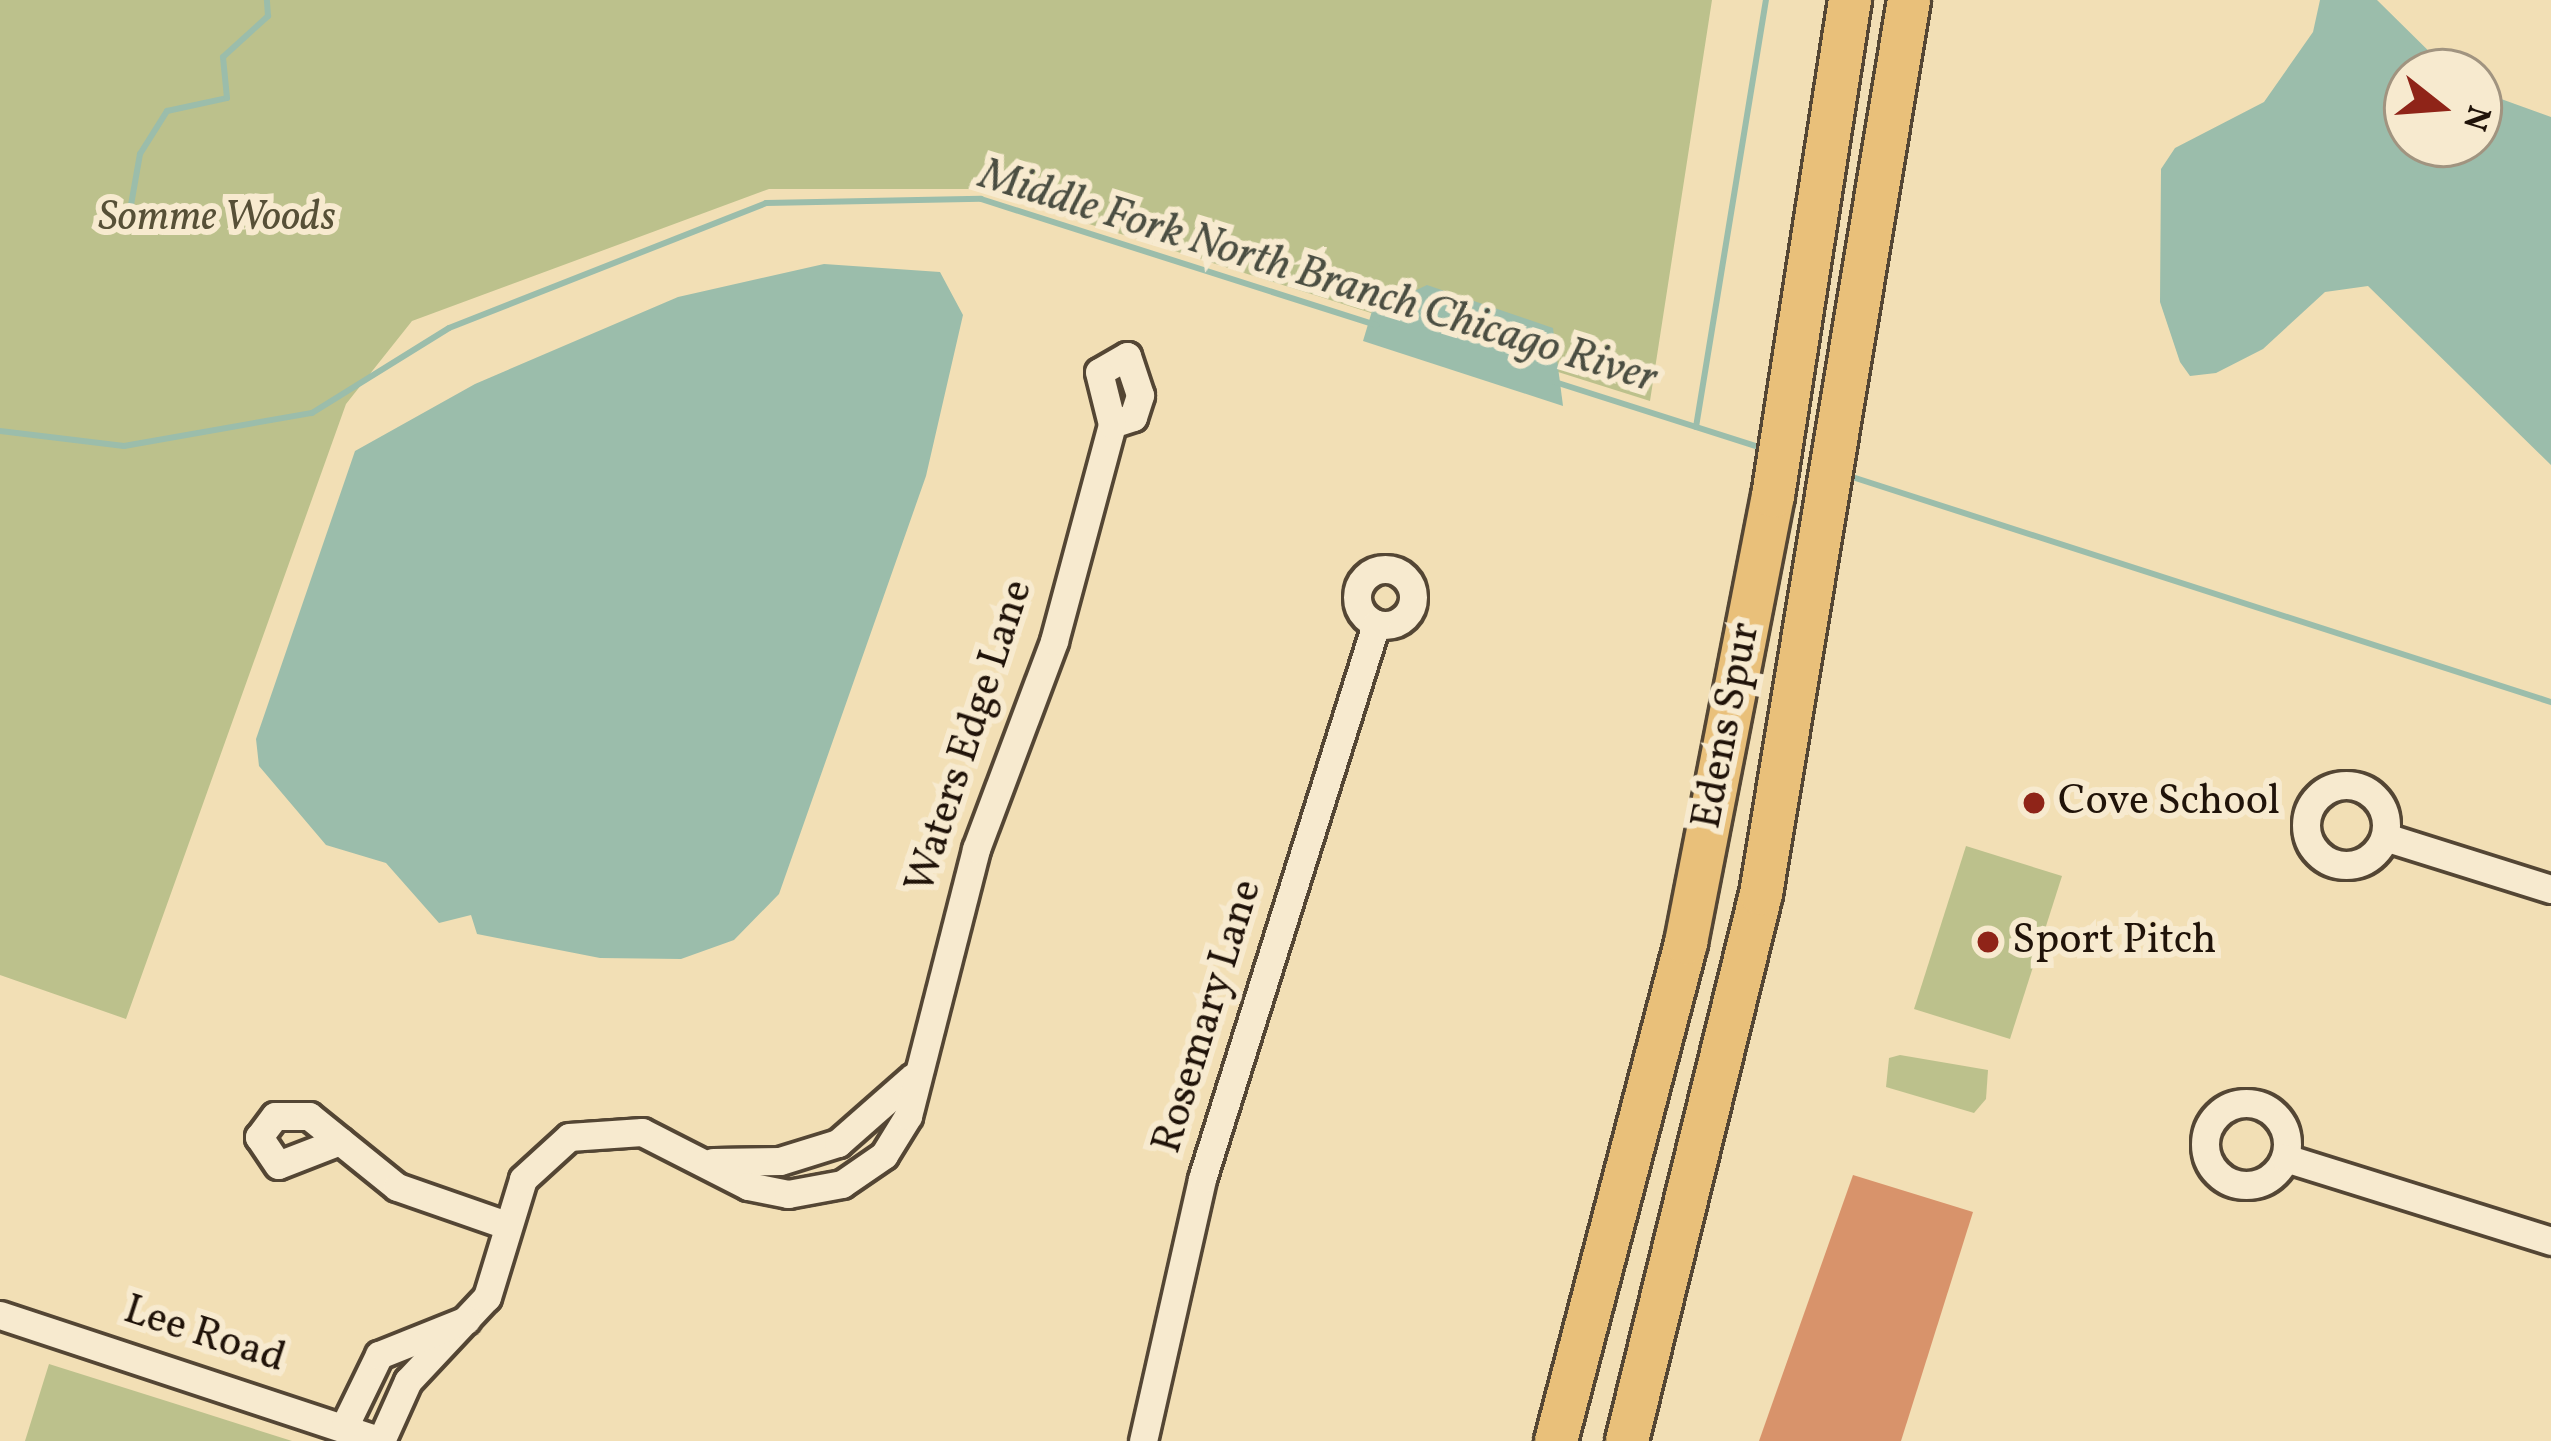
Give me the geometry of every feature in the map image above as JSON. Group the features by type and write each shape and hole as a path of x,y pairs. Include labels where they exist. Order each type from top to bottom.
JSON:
{"highway":[{"name":"Edens Spur","path":"1556,1441 1686,943 1773,496 1850,0"},
{"name":"Edens Spur","path":"1628,1441 1761,894 1909,0"}],"street":[{"name":"Waters Edge Lane","path":"381,1441 408,1381 476,1316 503,1224 537,1162 588,1131 642,1132 764,1192 842,1184 897,1140 1112,424"},
{"name":"Rosemary Lane","path":"1143,1441 1202,1179 1376,624"},
{"path":"2385,837 2551,889"},
{"name":"Waters Edge Lane","path":"711,1162 780,1161 838,1143 913,1076"},
{"path":"340,1141 422,1200 503,1224"},
{"path":"2285,1157 2551,1241"},
{"name":"Lee Road","path":"0,1316 345,1425 381,1441"},
{"path":"345,1425 391,1346 476,1316"}],"green space":[{"name":"Somme Woods","path":"0,0 1712,0 1650,401 978,189 769,189 412,321 346,404 126,1019 0,975"},
{"name":"Sport Pitch","path":"1966,846 2062,876 2010,1039 1914,1009"},
{"path":"1900,1055 1988,1070 1986,1099 1974,1113 1886,1087 1889,1058"},
{"path":"49,1364 176,1404 292,1441 25,1441"}],"shaded area":[{"path":"2320,0 2377,0 2426,48 2383,48 2383,168 2503,168 2503,100 2551,117 2551,465 2368,286 2325,292 2263,349 2216,373 2190,376 2180,362 2160,302 2161,169 2175,148 2264,102 2313,32"},
{"path":"824,264 940,272 963,315 926,476 779,894 734,940 681,959 600,958 477,934 471,915 439,923 386,863 326,845 259,766 256,739 355,451 475,384 678,297"},
{"path":"1427,285 1553,328 1563,406 1363,341 1372,311"}],"building":[{"path":"1853,1175 1973,1212 1901,1441 1759,1441"}],"waterway":[{"path":"97,225 131,205 140,154 167,111 227,98 223,57 268,16 267,0"},
{"path":"1696,427 1766,0"},
{"name":"Middle Fork North Branch Chicago River","path":"0,431 124,446 312,413 449,328 766,203 981,199 1376,325"},
{"name":"Middle Fork North Branch Chicago River","path":"1555,382 1765,449"},
{"name":"Middle Fork North Branch Chicago River","path":"1846,475 2551,702"}],"place":[{"name":"Cove School","path":"2034,803"},
{"name":"Sport Pitch","path":"1988,942"}]}
